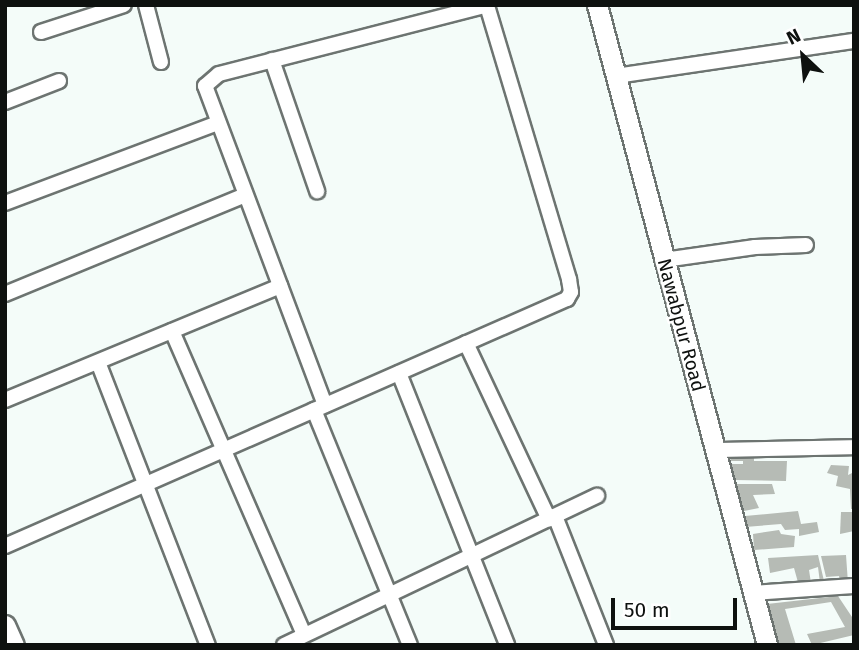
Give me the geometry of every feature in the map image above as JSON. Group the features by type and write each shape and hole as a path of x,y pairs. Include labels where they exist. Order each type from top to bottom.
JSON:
{"street":[{"path":"41,32 124,5"},
{"path":"146,5 161,62"},
{"path":"5,546 145,485 320,408 466,343 567,299 571,292 487,5 219,74 207,81 206,93 280,286 320,408 410,645"},
{"name":"Nawabpur Road","path":"597,5 767,645"},
{"path":"616,76 854,41"},
{"path":"272,60 317,191"},
{"path":"5,102 59,81"},
{"path":"5,204 218,123"},
{"path":"5,294 245,195"},
{"path":"664,260 755,247 806,245"},
{"path":"5,400 280,286"},
{"path":"172,331 304,635"},
{"path":"466,343 552,518 606,645"},
{"path":"97,362 208,645"},
{"path":"399,373 507,645"},
{"path":"714,450 854,447"},
{"path":"284,645 597,496"},
{"path":"752,593 849,587 854,601"},
{"path":"5,625 14,645"}],"building":[{"path":"742,452 744,458 754,456 754,461 787,461 786,481 735,480 730,464 743,464 743,461 731,461 728,453"},
{"path":"831,465 849,466 848,475 854,472 854,509 851,509 850,489 836,486 838,476 827,473"},
{"path":"736,484 772,484 775,494 753,495 759,508 744,511"},
{"path":"798,511 801,524 817,522 819,532 799,536 799,529 785,530 781,524 745,527 745,516"},
{"path":"841,512 854,512 854,531 840,534"},
{"path":"779,530 781,534 795,536 794,547 754,550 753,534"},
{"path":"818,555 824,581 820,583 818,567 809,570 811,583 799,586 794,568 770,573 768,558"},
{"path":"846,555 848,583 841,585 839,576 826,577 821,556"},
{"path":"838,596 854,620 854,635 812,645 807,634 845,627 831,602 785,609 796,645 779,645 767,604"}]}
